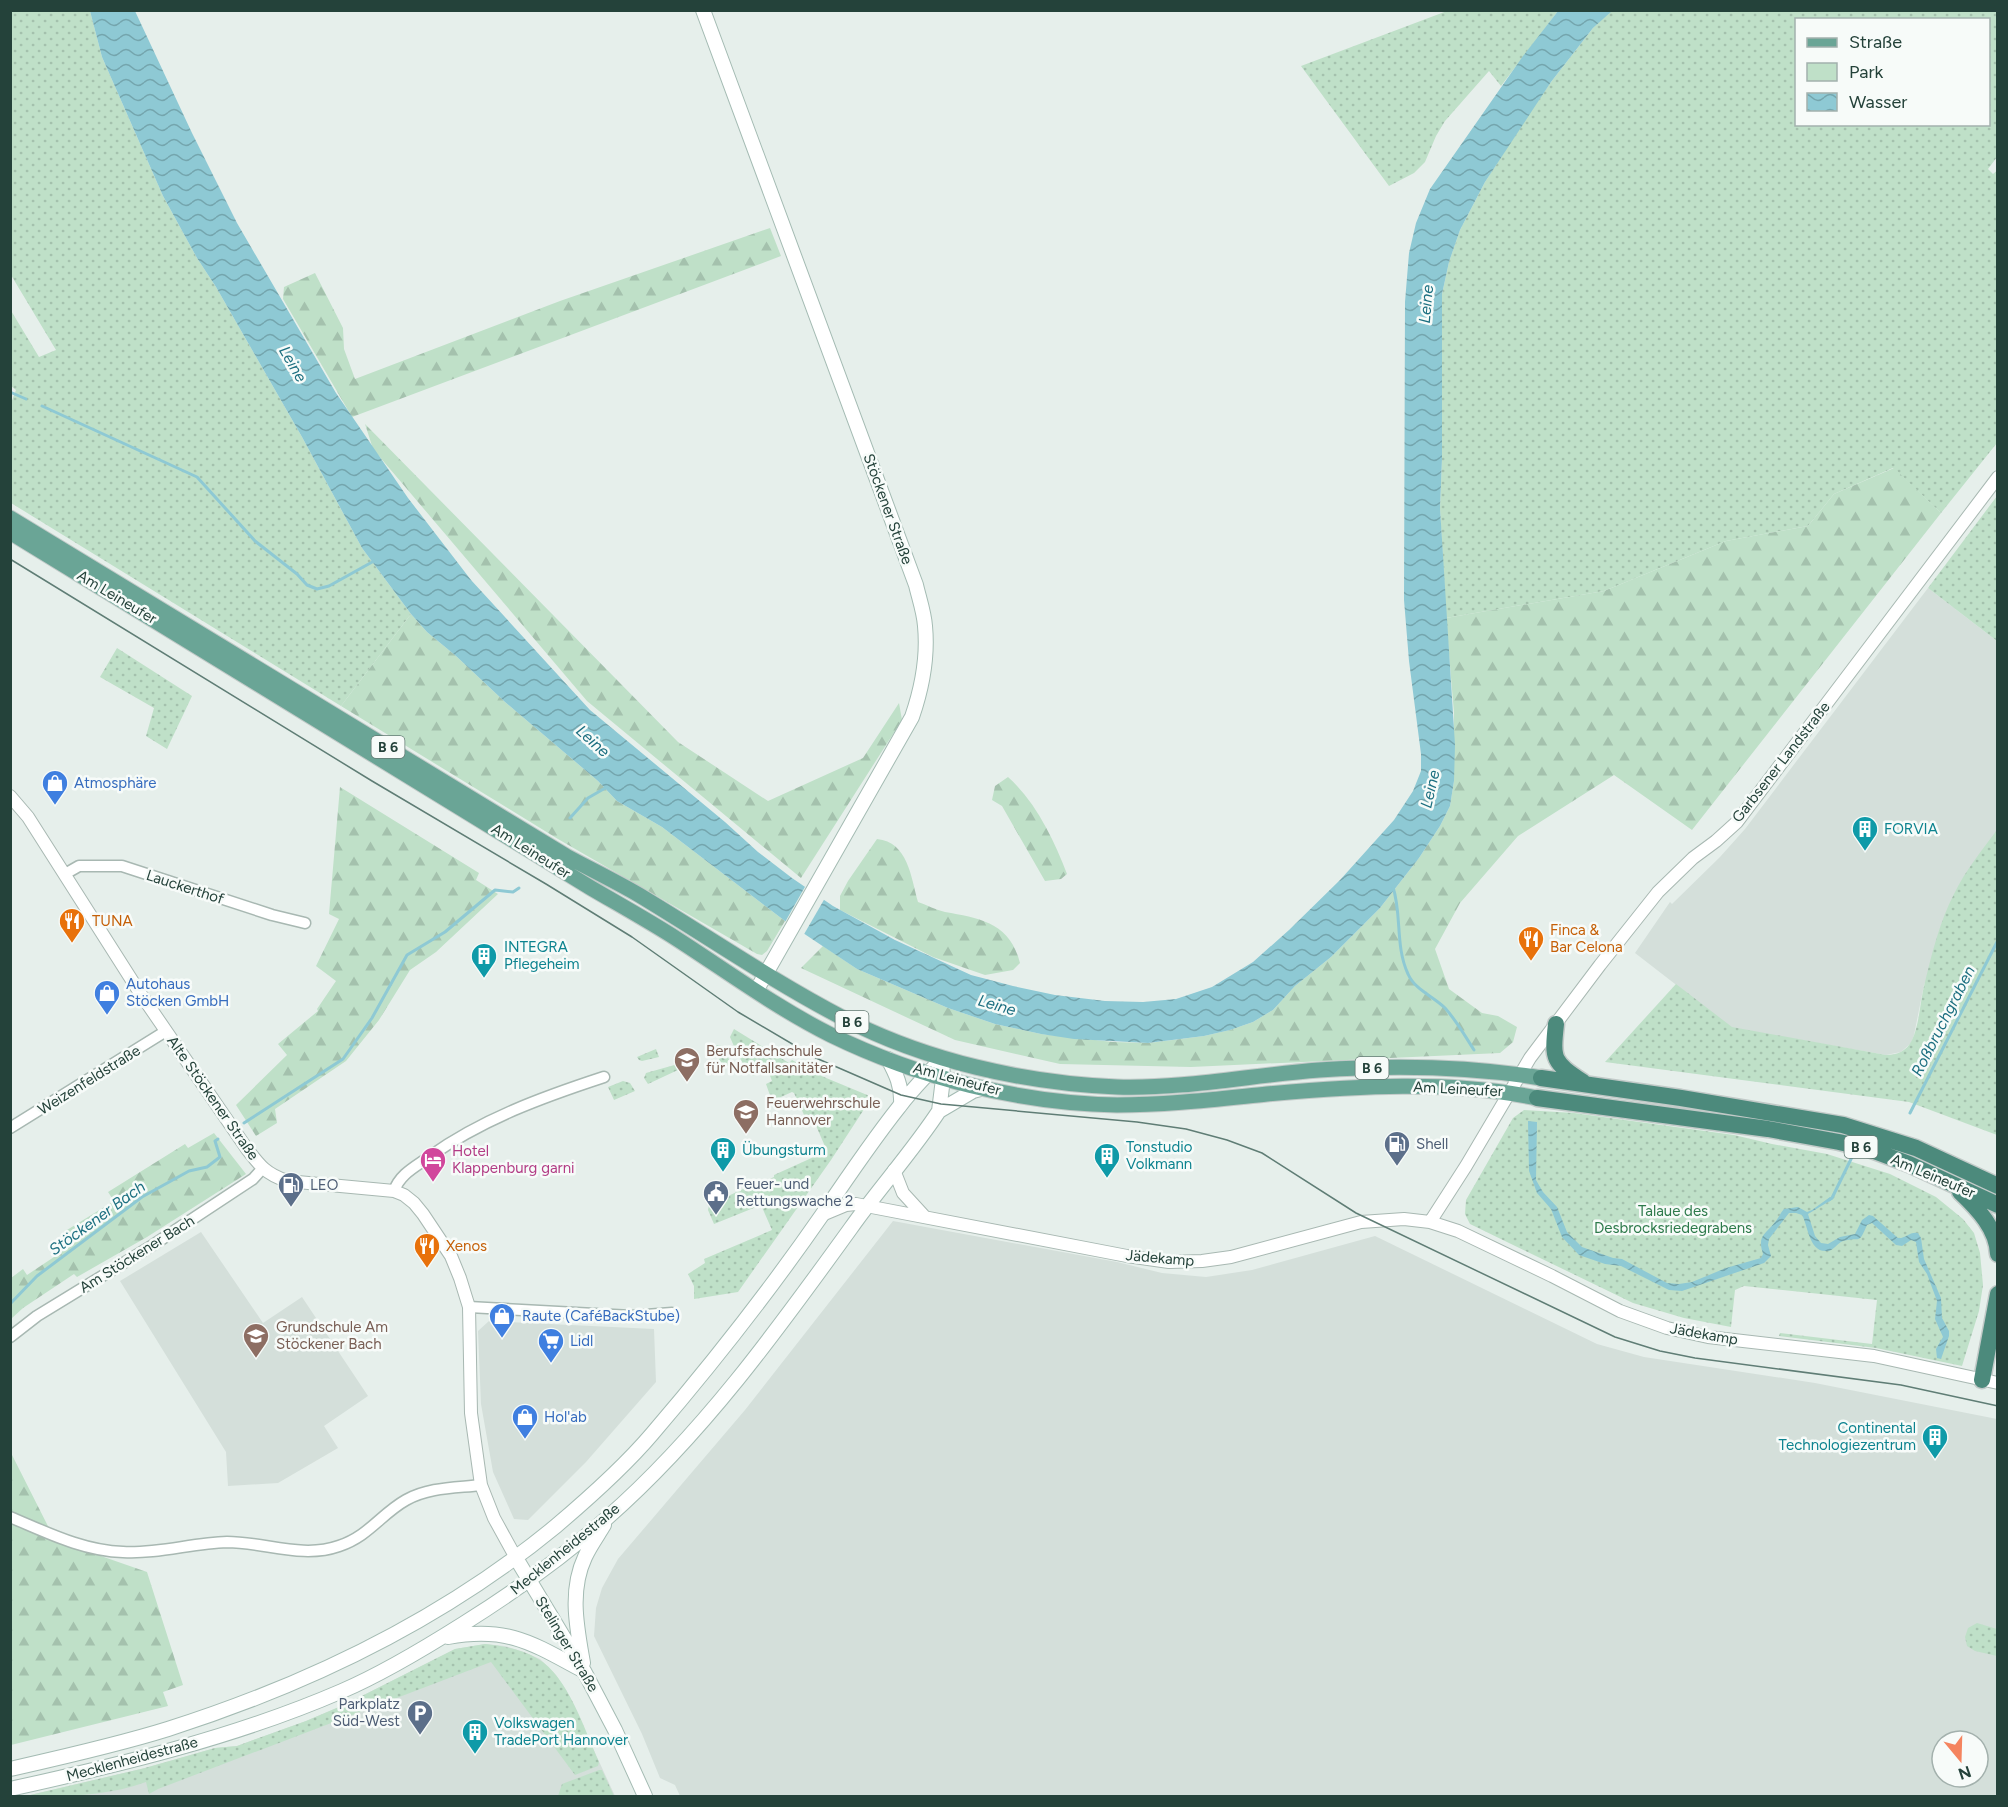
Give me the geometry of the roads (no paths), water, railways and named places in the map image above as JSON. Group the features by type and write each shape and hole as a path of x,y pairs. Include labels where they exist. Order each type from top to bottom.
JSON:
{"highway":[{"path":"1556,1024 1554,1046 1557,1061 1562,1068 1588,1085"},
{"name":"Am Leineufer","path":"1541,1078 1843,1125 1916,1148 1998,1186"},
{"name":"Am Leineufer","path":"1537,1098 1757,1128 1839,1142 1869,1149 1998,1205"},
{"path":"1976,1176 1998,1180"},
{"path":"1949,1182 1979,1210 1990,1228 1998,1254"},
{"path":"1990,1381 1998,1294"}],"main road":[{"name":"Stöckener Straße","path":"703,10 916,585 926,624 926,656 919,695 912,717 756,991"},
{"name":"Am Leineufer","path":"10,518 566,856 636,894 767,975 844,1019 942,1058 1024,1078 1118,1087 1168,1087 1320,1070 1394,1067 1487,1070 1541,1078"},
{"name":"Am Leineufer","path":"10,532 675,938 794,1015 833,1035 928,1074 984,1088 1062,1102 1116,1105 1168,1104 1322,1090 1397,1087 1454,1087 1509,1092 1537,1098"},
{"name":"Mecklenheidestraße","path":"10,1769 168,1729 279,1689 332,1667 436,1611 516,1558 585,1501 649,1437 755,1305 901,1104 942,1058"},
{"path":"939,1111 943,1078 942,1058"},
{"path":"888,1059 897,1077 902,1095 901,1104"},
{"path":"939,1111 984,1088"},
{"name":"Mecklenheidestraße","path":"10,1789 159,1754 285,1714 345,1689 440,1639 530,1581 608,1518 670,1456 724,1395 939,1111"},
{"path":"584,1671 576,1620 576,1585 584,1558 608,1518"},
{"name":"Stelinger Straße","path":"516,1558 584,1671 615,1730 645,1797"},
{"path":"440,1639 473,1633 497,1634 521,1639 584,1671"}],"street":[{"name":"Garbsener Landstraße","path":"1509,1092 1519,1074 1556,1024 1658,892 1693,858 1737,822 1998,477"},
{"name":"Alte Stöckener Straße","path":"10,796 21,807 166,1031 262,1168 287,1181 394,1191"},
{"name":"Lauckerthof","path":"65,874 79,866 123,866 272,915 305,923"},
{"name":"Weizenfeldstraße","path":"10,1128 166,1031"},
{"path":"516,1558 494,1518 481,1485 471,1413 469,1307 460,1278 439,1237 414,1203 394,1191 403,1175 470,1130 538,1100 604,1077"},
{"path":"1430,1222 1509,1092"},
{"name":"Am Stöckener Bach","path":"10,1337 254,1179 262,1168"},
{"path":"894,1170 903,1193 925,1217"},
{"name":"Jädekamp","path":"822,1215 846,1205 856,1204 1169,1262 1202,1262 1231,1257 1360,1222 1404,1220 1430,1222 1471,1237 1620,1311 1667,1328 1708,1337 1874,1356 1990,1381"},
{"path":"469,1307 632,1316 672,1313"},
{"path":"10,1517 76,1543 120,1552 142,1552 228,1542 304,1552 319,1551 354,1540 370,1530 405,1500 421,1493 436,1489 481,1485"}],"water":[{"name":"Leine","path":"90,11 135,11 237,223 336,393 408,498 471,580 590,710 792,878 833,906 895,940 971,975 1013,986 1055,995 1105,1001 1143,1002 1176,999 1212,987 1253,962 1340,880 1394,820 1413,791 1421,771 1421,754 1404,600 1405,302 1409,253 1416,223 1430,189 1523,56 1558,11 1612,11 1593,28 1551,82 1485,182 1460,230 1449,262 1442,294 1440,508 1455,745 1454,781 1450,806 1440,826 1419,858 1380,908 1331,957 1295,986 1273,1010 1253,1022 1230,1030 1204,1036 1148,1043 1074,1039 1041,1034 995,1024 948,1008 857,969 785,921 662,827 617,801 598,781 427,632 411,614 362,548 302,437 163,196 102,57"},
{"path":"1528,1121 1537,1122 1536,1180 1543,1192 1557,1207 1567,1232 1582,1247 1622,1259 1667,1283 1692,1282 1726,1268 1761,1258 1763,1236 1784,1209 1798,1207 1807,1212 1830,1197 1833,1199 1808,1214 1815,1236 1821,1243 1828,1244 1840,1237 1855,1234 1862,1220 1869,1215 1898,1238 1918,1233 1924,1259 1941,1298 1942,1318 1949,1331 1941,1359 1937,1358 1936,1349 1943,1337 1935,1319 1937,1301 1927,1274 1919,1262 1916,1242 1911,1240 1902,1246 1896,1245 1872,1223 1867,1225 1860,1238 1843,1241 1829,1251 1816,1248 1802,1215 1789,1213 1769,1239 1771,1256 1764,1263 1682,1291 1669,1290 1621,1266 1605,1264 1579,1255 1562,1237 1551,1209 1537,1193 1529,1171"}],"waterway":[{"path":"10,392 26,399"},
{"path":"42,406 197,477 255,541 297,574 307,585 317,589 329,586 374,561"},
{"name":"Stöckener Bach","path":"570,818 588,798 607,787"},
{"path":"1393,887 1401,953 1408,974 1420,989 1445,1008 1474,1050"},
{"name":"Stöckener Bach","path":"244,1123 343,1059 372,1018 407,955 445,932 495,890 513,892 519,888"},
{"name":"Roßbruchgraben","path":"1910,1113 1998,940"},
{"name":"Stöckener Bach","path":"10,1304 37,1276 142,1197 189,1171 207,1167 220,1157 215,1141 218,1139"},
{"name":"Roßbruchgraben","path":"1829,1200 1852,1157"}],"tram line":[{"path":"10,559 632,937 738,1012 816,1058 901,1095 941,1104 1137,1122 1186,1129 1227,1140 1262,1153 1356,1213 1615,1337 1660,1351 1695,1358 1901,1385 1998,1406"}],"place":[{"name":"Atmosphäre","path":"55,806"},
{"name":"FORVIA","path":"1865,852"},
{"name":"TUNA","path":"72,944"},
{"name":"Finca & Bar Celona","path":"1531,962"},
{"name":"INTEGRA Pflegeheim","path":"484,979"},
{"name":"Autohaus Stöcken GmbH","path":"107,1016"},
{"name":"Berufsfachschule für Notfallsanitäter","path":"687,1083"},
{"name":"Feuerwehrschule Hannover","path":"746,1135"},
{"name":"Shell","path":"1397,1167"},
{"name":"Übungsturm","path":"723,1173"},
{"name":"Tonstudio Volkmann","path":"1107,1179"},
{"name":"Hotel Klappenburg garni","path":"433,1183"},
{"name":"LEO","path":"291,1208"},
{"name":"Feuer- und Rettungswache 2","path":"716,1216"},
{"name":"Xenos","path":"427,1269"},
{"name":"Raute (CaféBackStube)","path":"502,1339"},
{"name":"Grundschule Am Stöckener Bach","path":"256,1359"},
{"name":"Lidl","path":"551,1364"},
{"name":"Hol'ab","path":"525,1440"},
{"name":"Continental Technologiezentrum","path":"1935,1460"},
{"name":"Parkplatz Süd-West","path":"420,1736"},
{"name":"Volkswagen TradePort Hannover","path":"475,1755"}],"park label":[{"name":"Talaue des Desbrocksriedegrabens","path":"1673,1220"}]}
